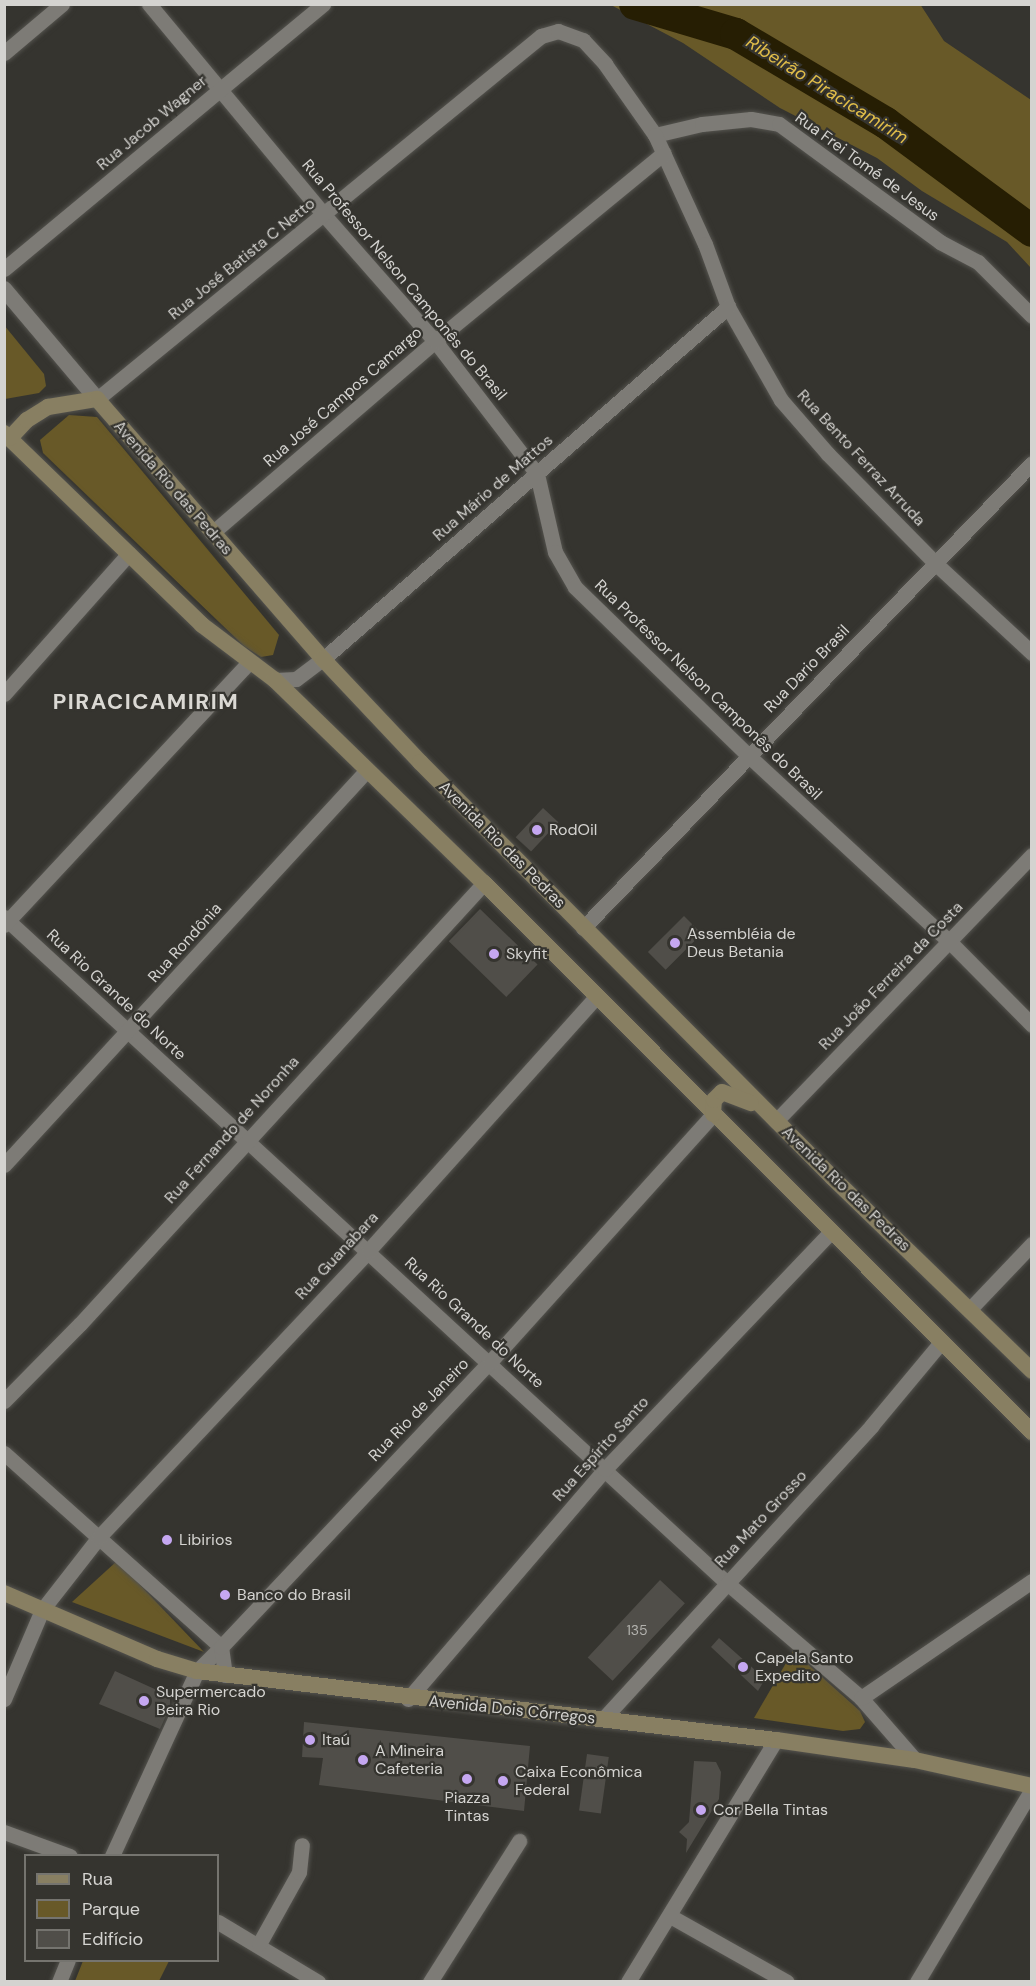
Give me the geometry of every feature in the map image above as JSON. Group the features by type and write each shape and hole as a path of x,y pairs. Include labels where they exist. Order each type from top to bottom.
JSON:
{"main road":[{"path":"97,399 48,407 27,420 6,438 202,625 274,680 484,883 680,1076 713,1114 1032,1432"},
{"name":"Avenida Rio das Pedras","path":"97,399 322,659 583,928 776,1121 1032,1371"},
{"path":"713,1114 714,1100 722,1092 729,1092 776,1121"},
{"name":"Avenida Dois Córregos","path":"4,1593 157,1659 197,1671 408,1699 776,1740 915,1760 1032,1787"}],"street":[{"path":"4,53 62,4"},
{"name":"Rua Professor Nelson Camponês do Brasil","path":"149,4 222,88 325,216 435,341 537,474 555,552 575,587 749,756 949,941 1032,1025"},
{"name":"Rua Jacob Wagner","path":"4,269 323,4"},
{"name":"Rua José Batista C Netto","path":"97,399 325,216 541,36 558,31 583,40"},
{"name":"Rua Bento Ferraz Arruda","path":"583,40 605,64 655,135 705,244 728,307 781,400 828,454 934,562 1032,653"},
{"name":"Rua Frei Tomé de Jesus","path":"655,135 751,119 778,124 940,242 978,262 1032,316"},
{"name":"Rua José Campos Camargo","path":"212,533 435,341 664,153"},
{"name":"Avenida Rio das Pedras","path":"4,289 97,399"},
{"name":"Rua Mário de Mattos","path":"274,680 296,679 322,659 728,307"},
{"name":"Rua Dario Brasil","path":"583,928 1032,463"},
{"path":"4,694 129,553"},
{"path":"6,921 249,663"},
{"name":"Rua Rondônia","path":"4,1165 366,771"},
{"name":"Rua João Ferreira da Costa","path":"776,1121 1032,855"},
{"name":"Rua Fernando de Noronha","path":"4,1401 484,883"},
{"name":"Rua Rio Grande do Norte","path":"6,921 129,1031 245,1142 369,1250 727,1583 861,1698 915,1760"},
{"name":"Rua Guanabara","path":"4,1699 42,1610 99,1537 369,1250 597,996"},
{"name":"Rua Rio de Janeiro","path":"197,1671 489,1362 713,1114"},
{"name":"Rua Espírito Santo","path":"408,1699 604,1469 831,1232"},
{"path":"970,1309 1032,1244"},
{"name":"Rua Mato Grosso","path":"603,1719 872,1425 942,1341"},
{"path":"4,1454 221,1647 225,1675"},
{"path":"861,1698 1032,1581"},
{"path":"113,1854 197,1671"},
{"path":"628,1982 776,1740"},
{"path":"917,1982 1032,1787"},
{"path":"4,1832 64,1854"},
{"path":"430,1982 519,1841"},
{"path":"259,1944 299,1872 302,1845"},
{"path":"670,1916 788,1982"},
{"path":"219,1923 259,1944 318,1982"},
{"path":"59,1982 67,1962"}],"green space":[{"path":"920,4 944,41 1031,100 1031,268 1007,242 922,191 877,158 780,108 683,43 611,5"},
{"path":"4,325 44,374 46,386 39,393 5,399"},
{"path":"69,415 97,417 279,635 273,655 261,657 244,646 43,453 40,440"},
{"path":"117,1561 204,1652 72,1602"},
{"path":"793,1651 860,1711 865,1722 860,1729 843,1731 754,1718"},
{"path":"82,1962 168,1962 159,1981 75,1981"}],"building":[{"name":"RodOil","path":"543,808 558,822 531,852 516,837"},
{"name":"Skyfit","path":"480,909 538,965 506,997 449,941"},
{"name":"Assembléia de Deus Betania","path":"684,916 702,934 666,970 648,952"},
{"path":"660,1580 685,1603 613,1681 588,1658"},
{"name":"Capela Santo Expedito","path":"719,1638 765,1679 758,1691 711,1647"},
{"name":"Supermercado Beira Rio","path":"115,1671 170,1696 170,1707 160,1729 99,1704"},
{"path":"304,1722 530,1746 524,1811 319,1785 323,1758 302,1757"},
{"path":"587,1754 609,1757 601,1814 579,1810"},
{"name":"Cor Bella Tintas","path":"694,1761 716,1762 721,1772 719,1799 686,1853 687,1839 679,1832 689,1822"}],"waterway":[{"name":"Ribeirão Piracicamirim","path":"635,4 736,34 886,123 1032,231"}],"place":[{"name":"RodOil","path":"537,830"},
{"name":"Assembléia de Deus Betania","path":"675,943"},
{"name":"Skyfit","path":"494,954"},
{"name":"Libirios","path":"167,1540"},
{"name":"Banco do Brasil","path":"225,1595"},
{"name":"Capela Santo Expedito","path":"743,1667"},
{"name":"Supermercado Beira Rio","path":"144,1701"},
{"name":"Itaú","path":"310,1740"},
{"name":"A Mineira Cafeteria","path":"363,1760"},
{"name":"Piazza Tintas","path":"467,1779"},
{"name":"Caixa Econômica Federal","path":"503,1781"},
{"name":"Cor Bella Tintas","path":"701,1810"}],"district":[{"name":"PIRACICAMIRIM","path":"146,702"}]}
